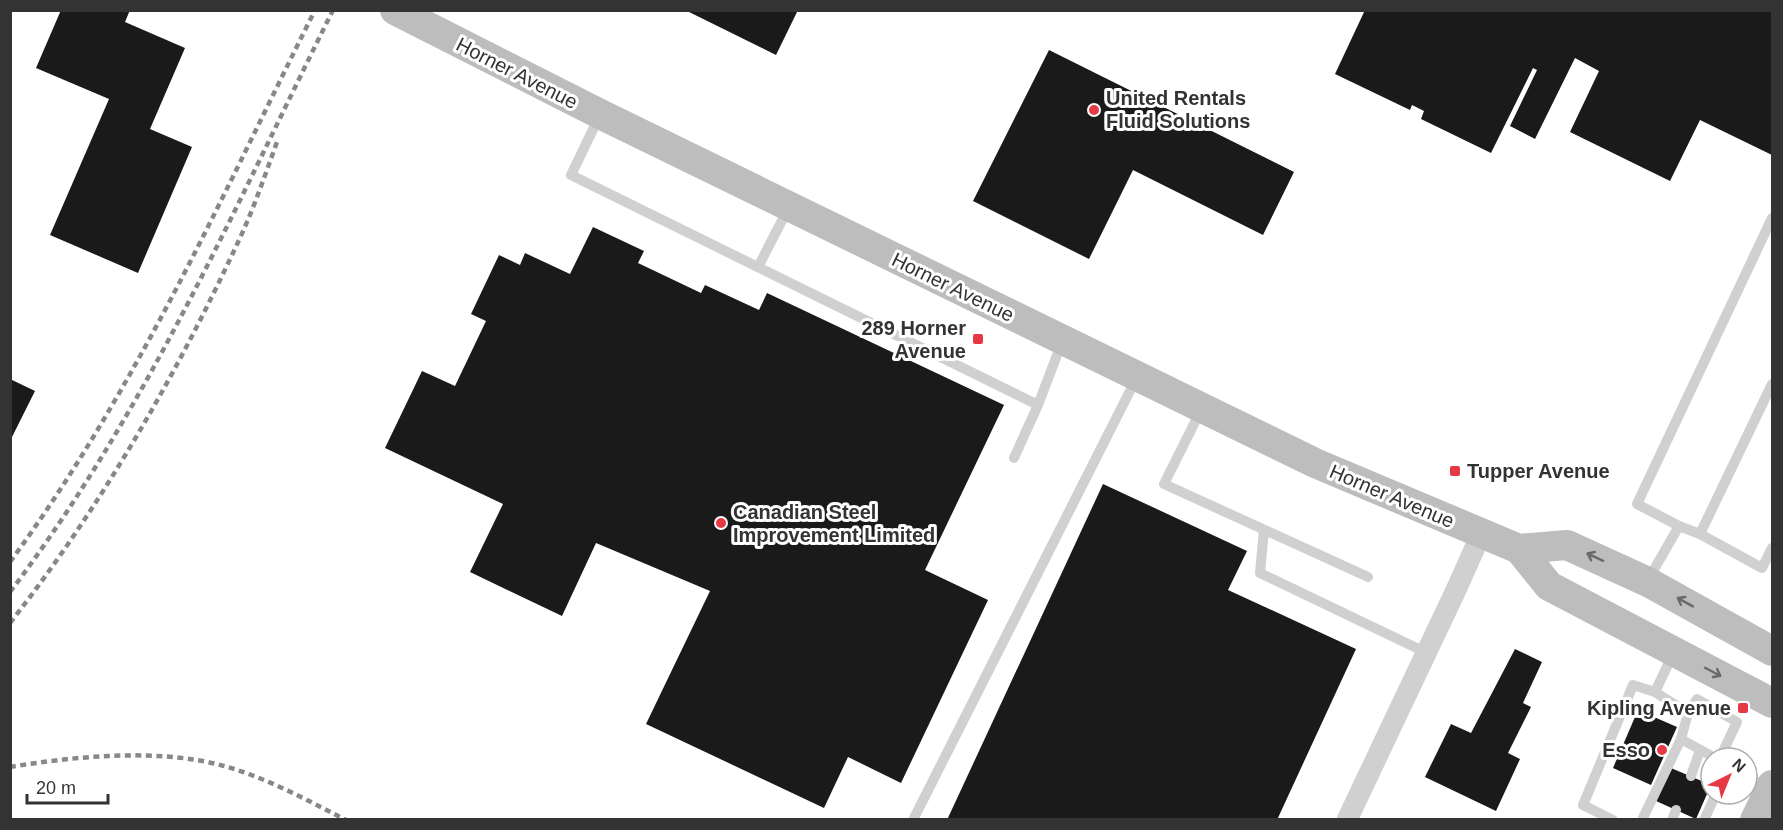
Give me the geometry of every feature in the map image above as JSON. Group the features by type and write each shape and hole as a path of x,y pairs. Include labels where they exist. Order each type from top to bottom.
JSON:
{"main road":[{"name":"Horner Avenue","path":"394,10 789,207 1316,463 1519,549 1567,545 1648,582 1773,651"},
{"name":"Horner Avenue","path":"1519,549 1549,586 1773,703"},
{"path":"1624,625 1648,582"},
{"path":"1755,819 1763,783"}],"street":[{"path":"1347,819 1481,534"}],"lane":[{"path":"600,114 571,175 1038,405"},
{"path":"758,267 789,207"},
{"path":"1773,218 1637,504 1679,526 1700,534 1762,568 1773,548"},
{"path":"1014,458 1038,405 1063,340"},
{"path":"913,819 1138,376"},
{"path":"1700,534 1773,384"},
{"path":"1203,408 1164,484 1368,577"},
{"path":"1648,582 1679,526"},
{"path":"1264,530 1260,573 1426,653"},
{"path":"1656,692 1675,651"},
{"path":"1613,819 1583,805 1633,685 1656,692 1688,713"},
{"path":"1641,819 1681,738 1688,713 1697,699 1737,722 1726,746"},
{"path":"1681,738 1699,749"},
{"path":"1691,776 1699,753"}],"building":[{"path":"61,10 130,10 125,22 185,48 150,129 192,147 138,273 50,235 109,99 36,68"},
{"path":"685,10 798,10 776,55"},
{"path":"1365,10 1772,10 1772,155 1700,120 1670,181 1570,132 1599,71 1575,58 1535,139 1510,126 1537,70 1533,68 1491,153 1421,119 1424,111 1412,105 1410,110 1335,74"},
{"name":"United Rentals Fluid Solutions","path":"1049,50 1294,172 1263,235 1133,170 1089,259 973,201"},
{"name":"Canadian Steel Improvement Limited","path":"593,227 644,251 638,263 701,293 705,285 759,310 767,293 1004,405 925,570 988,600 901,783 848,757 824,808 646,724 710,591 596,543 562,616 470,572 503,504 385,448 422,371 455,386 486,321 471,314 499,255 520,265 525,253 570,274"},
{"path":"10,379 35,391 10,441"},
{"path":"1103,484 1247,551 1228,590 1356,649 1277,820 947,820"},
{"path":"1515,649 1542,662 1523,703 1531,707 1508,753 1520,759 1496,811 1425,777 1451,724 1471,733"},
{"path":"1638,710 1677,727 1651,785 1613,768"},
{"path":"1671,768 1699,780 1699,806 1702,806 1696,819 1656,801"}],"railway":[{"path":"10,562 55,497 137,362 210,222 315,10"},
{"path":"10,592 59,524 104,454 145,382 223,235 333,10"},
{"path":"10,623 106,486 163,389 239,240 277,142"},
{"path":"10,767 90,757 146,756 199,760 256,777 346,820"}],"place":[{"name":"United Rentals Fluid Solutions","path":"1094,110"},
{"name":"289 Horner Avenue","path":"978,339"},
{"name":"Tupper Avenue","path":"1455,471"},
{"name":"Canadian Steel Improvement Limited","path":"721,523"},
{"name":"Kipling Avenue","path":"1743,708"},
{"name":"Esso","path":"1662,750"}]}
